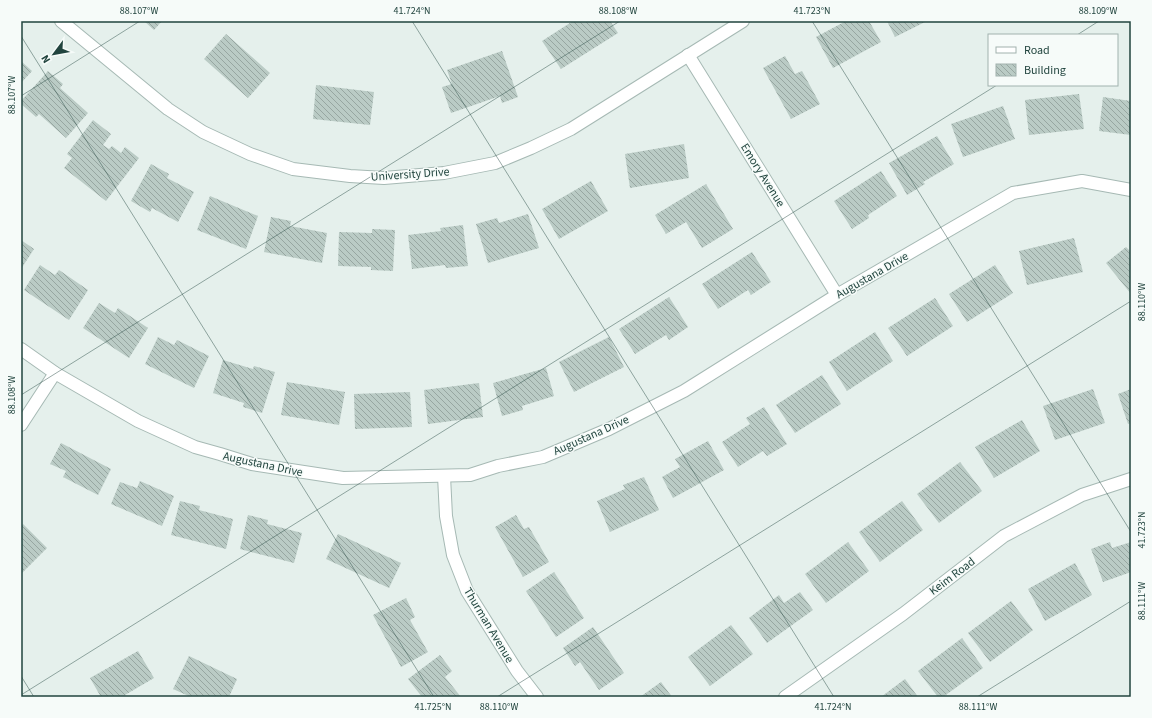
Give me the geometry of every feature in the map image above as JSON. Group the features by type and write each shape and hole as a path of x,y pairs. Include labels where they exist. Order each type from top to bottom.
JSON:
{"street":[{"name":"University Drive","path":"61,21 168,109 203,132 250,154 293,169 350,176 384,178 444,173 495,163 571,129 743,21"},
{"name":"Emory Avenue","path":"688,56 837,295"},
{"name":"Augustana Drive","path":"21,349 55,373 138,421 195,447 252,464 343,478 470,475 498,466 543,457 610,429 684,391 837,295 1013,193 1082,181 1131,190"},
{"path":"21,425 55,373"},
{"name":"Thurman Avenue","path":"444,476 446,516 453,555 467,591 517,671 537,697"},
{"name":"Keim Road","path":"785,697 903,614 1004,536 1082,495 1131,479"}],"building":[{"path":"144,21 162,21 154,30"},
{"path":"573,21 610,21 618,33 561,69 542,41"},
{"path":"846,21 869,21 881,42 833,68 816,37"},
{"path":"887,21 927,21 895,37"},
{"path":"226,34 270,73 248,98 204,59"},
{"path":"502,51 518,97 502,103 500,96 451,113 442,87 452,84 447,70"},
{"path":"785,56 795,74 802,71 820,104 791,119 763,68"},
{"path":"21,61 32,71 21,83"},
{"path":"48,71 63,84 60,88 88,113 66,138 39,114 36,117 21,104 21,101"},
{"path":"316,85 374,92 370,125 313,119"},
{"path":"1079,94 1084,129 1029,135 1025,100"},
{"path":"1103,97 1131,101 1131,135 1099,131"},
{"path":"1003,106 1015,139 963,157 951,124"},
{"path":"93,120 111,134 103,145 109,149 112,146 121,153 125,147 139,158 106,201 64,168 72,158 67,154"},
{"path":"937,136 954,164 923,182 925,184 907,195 889,163"},
{"path":"684,144 689,178 630,188 625,154"},
{"path":"151,164 169,174 167,178 194,192 178,222 152,208 150,212 131,201"},
{"path":"881,171 897,196 868,215 869,218 852,229 834,201"},
{"path":"591,181 608,211 559,239 542,209"},
{"path":"706,184 733,229 702,248 686,222 666,234 655,215"},
{"path":"210,196 258,216 246,249 197,230"},
{"path":"528,214 539,248 488,263 476,224 497,218 499,223"},
{"path":"271,217 291,221 290,226 327,233 322,263 264,252"},
{"path":"463,225 468,266 446,268 445,265 412,269 408,235 441,231 440,228"},
{"path":"372,229 395,230 393,271 371,270 371,267 338,266 339,232 372,233"},
{"path":"1074,238 1083,272 1027,285 1019,251"},
{"path":"21,240 34,249 21,269"},
{"path":"1126,247 1131,252 1131,294 1106,263"},
{"path":"752,252 771,282 751,295 748,290 718,309 702,284"},
{"path":"40,265 55,275 59,270 88,290 69,320 24,290"},
{"path":"995,265 1013,293 967,322 949,294"},
{"path":"669,297 688,327 669,340 666,335 635,354 619,329"},
{"path":"935,298 953,326 907,356 888,328"},
{"path":"99,303 115,313 118,308 148,328 129,358 83,328"},
{"path":"875,332 893,361 847,391 829,362"},
{"path":"158,337 174,345 177,340 209,356 194,388 145,364"},
{"path":"609,337 624,367 574,392 559,362"},
{"path":"223,360 253,369 254,366 275,372 262,413 243,407 244,403 213,393"},
{"path":"546,368 554,396 522,406 523,410 502,416 493,383"},
{"path":"822,375 841,404 795,433 776,405"},
{"path":"287,382 345,392 339,425 281,415"},
{"path":"479,383 483,417 428,424 424,390"},
{"path":"1093,389 1105,423 1055,440 1043,406"},
{"path":"1131,389 1131,423 1128,424 1118,394"},
{"path":"410,392 412,427 355,429 354,394"},
{"path":"764,407 787,444 767,456 763,451 738,467 722,442 750,424 746,418"},
{"path":"1022,420 1040,451 994,478 975,447"},
{"path":"708,441 724,470 673,498 662,477 680,467 675,459"},
{"path":"61,443 111,469 98,495 63,477 66,471 50,464"},
{"path":"960,462 982,491 939,523 917,494"},
{"path":"644,477 659,510 610,532 597,501 625,489 623,485"},
{"path":"140,481 174,496 162,526 111,504 120,482 137,488"},
{"path":"180,501 200,506 199,510 233,519 226,549 171,535"},
{"path":"902,501 923,530 880,562 859,532"},
{"path":"248,515 268,520 267,524 302,533 294,563 240,549"},
{"path":"516,515 524,529 529,527 549,562 523,577 495,527"},
{"path":"23,524 47,548 21,574 21,526"},
{"path":"338,534 401,563 389,588 326,559"},
{"path":"848,542 869,571 826,603 805,574"},
{"path":"1110,542 1112,548 1131,542 1131,572 1103,582 1091,549"},
{"path":"1075,563 1092,595 1045,621 1028,589"},
{"path":"554,572 584,618 556,637 526,591"},
{"path":"800,592 813,610 767,643 749,618 779,595 784,603"},
{"path":"406,598 415,617 410,620 428,652 401,667 373,615"},
{"path":"1011,601 1033,630 990,662 968,633"},
{"path":"731,625 753,654 710,686 688,657"},
{"path":"593,627 624,673 599,690 580,662 575,666 563,648"},
{"path":"962,638 983,668 943,697 938,697 918,671"},
{"path":"138,651 154,678 125,695 126,697 101,697 90,678"},
{"path":"440,655 452,671 445,677 461,697 422,697 408,679"},
{"path":"189,656 237,679 229,697 191,697 173,689"},
{"path":"905,679 918,697 881,697"},
{"path":"661,682 672,697 640,697"}]}
